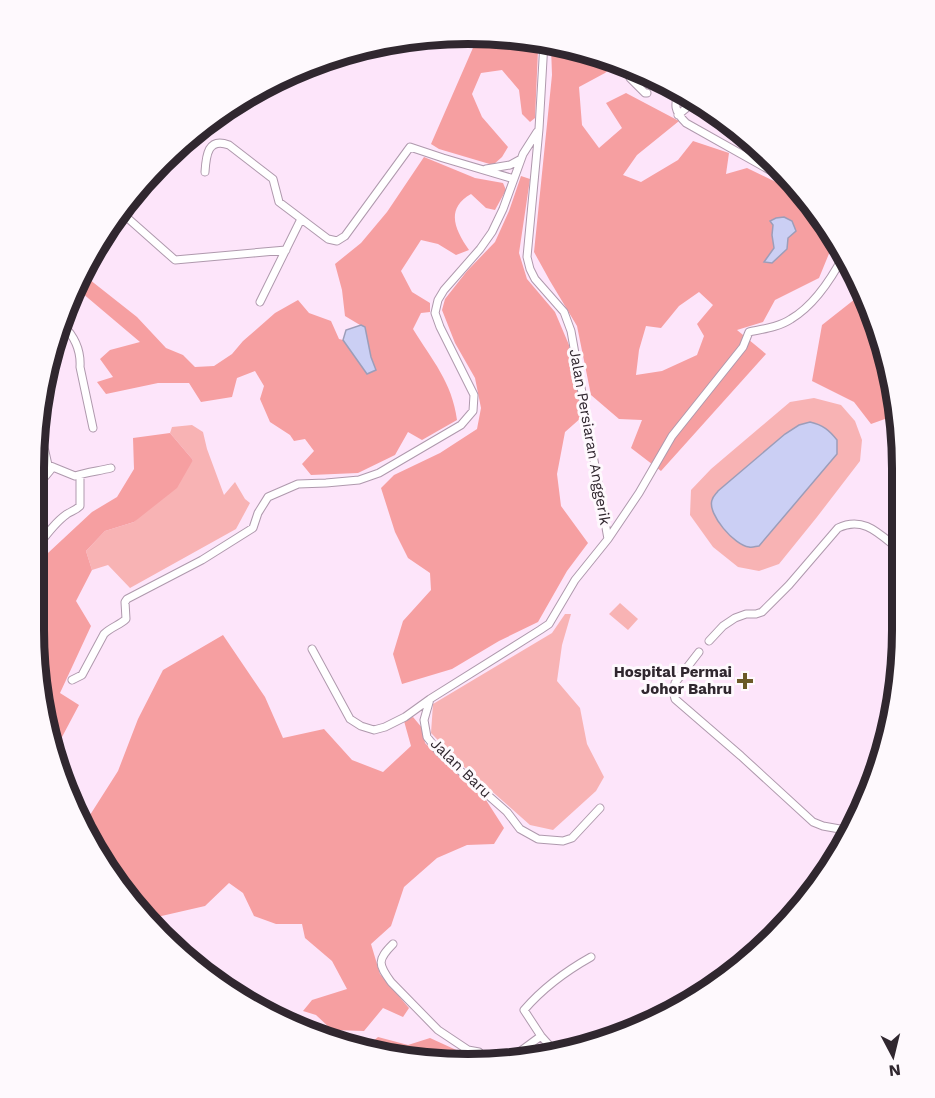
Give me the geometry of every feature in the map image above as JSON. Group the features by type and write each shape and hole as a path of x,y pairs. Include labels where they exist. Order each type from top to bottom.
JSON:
{"street":[{"name":"Jalan Persiaran Anggerik","path":"312,649 350,719 374,730 385,727 405,717 549,624 575,580 608,539 571,331 564,312 535,279 527,256 543,51"},
{"path":"630,76 645,93 648,93"},
{"path":"676,98 675,103 678,115 686,123 760,161"},
{"path":"678,115 689,106"},
{"path":"72,680 82,675 104,634 126,619 125,602 127,599 202,560 253,528 258,513 268,497 298,484 359,480 379,473 461,425 473,411 474,395 435,313 438,300 492,232 521,159 539,129"},
{"path":"206,172 206,158 212,146 216,142 229,145 270,176 279,202 328,239 334,241 345,236 410,147 514,179"},
{"path":"481,169 510,165 521,159"},
{"path":"126,216 175,260 286,250"},
{"path":"260,302 301,219"},
{"path":"608,539 639,493 672,436 743,347 749,332 789,321 804,310 840,264"},
{"path":"67,329 79,350 80,368 93,428"},
{"path":"44,443 50,466 44,475"},
{"path":"44,467 50,466 72,476 111,468"},
{"path":"44,538 67,514 80,506 80,475"},
{"path":"709,641 723,626 735,618 762,612 789,585 838,528 847,524 867,526 892,545"},
{"path":"699,652 675,683 673,691 675,699 813,822 842,829"},
{"name":"Jalan Baru","path":"430,699 424,720 427,737 439,752 507,812 520,829 538,839 563,842 572,838 600,808"},
{"path":"393,944 380,963 390,982 438,1030 468,1050 481,1054"},
{"path":"550,1046 524,1010 555,981 591,957"},
{"path":"520,1051 541,1036"}],"shaded area":[{"path":"475,44 495,44 538,50 535,118 530,122 522,114 519,90 502,70 481,73 472,94 482,117 508,147 493,165 439,149 431,144"},
{"path":"551,52 610,68 579,87 582,125 599,148 622,128 606,103 626,93 679,121 637,155 623,175 641,182 678,160 693,141 729,153 726,174 747,168 784,186 804,209 831,249 819,278 775,300 763,322 737,330 766,354 661,471 631,448 642,420 619,419 591,395 577,326 534,252 552,75","holes":["699,292 713,305 697,324 704,336 697,355 662,371 636,375 639,350 646,326 661,328 679,306"]},
{"path":"424,157 475,178 503,183 506,190 495,210 486,208 471,194 458,206 455,220 460,235 469,250 456,255 438,244 421,240 401,271 412,292 430,303 430,312 421,313 413,329 446,383 457,420 422,440 408,432 395,455 358,473 311,475 302,464 314,451 305,439 294,441 290,435 270,422 260,399 264,386 255,371 237,378 232,397 201,402 189,383 158,383 106,394 97,382 113,377 100,359 110,350 140,342 82,292 88,278 137,317 166,348 183,355 195,367 214,366 232,354 243,341 275,313 298,300 309,313 331,321 339,339 343,340 367,374 376,370 365,328 345,316 342,290 335,264 361,243 387,212"},
{"path":"521,176 530,179 519,253 527,279 555,312 569,345 582,417 565,432 557,474 561,506 588,543 567,571 538,622 499,641 452,669 402,684 393,654 403,621 431,590 430,573 408,558 395,532 381,488 394,475 440,453 477,429 481,408 475,378 455,343 442,310 445,299 467,271 495,242"},
{"path":"855,299 869,331 877,358 888,412 889,418 871,424 854,402 812,381 822,325"},
{"path":"814,398 841,405 855,421 862,440 860,461 779,564 759,571 738,567 713,547 690,515 691,490 711,469 790,402","holes":["785,434 837,454 811,483 712,499 718,491"]},
{"path":"192,425 203,432 224,495 235,482 250,503 236,529 130,588 108,565 92,570 86,551 105,531 134,522 193,460 170,433 172,427"},
{"path":"170,433 193,460 177,488 134,522 105,531 86,551 92,570 76,601 91,626 60,693 79,705 59,743 47,686 44,658 44,557 92,512 117,497 134,469 133,438"},
{"path":"620,603 638,619 628,630 609,614"},
{"path":"565,614 571,614 562,645 557,681 580,708 587,744 604,777 596,791 553,830 530,825 462,765 431,733 433,704 552,633"},
{"path":"223,635 265,697 283,738 324,729 352,760 383,772 411,746 404,721 413,717 423,729 425,743 486,800 504,828 494,844 467,845 437,858 404,887 391,926 371,944 380,974 409,1008 403,1017 383,1008 364,1031 332,1030 316,1015 303,1011 312,1000 347,989 332,961 305,938 302,924 276,924 254,916 243,893 229,883 205,906 156,917 131,889 115,866 87,817 118,771 138,719 163,670"},
{"path":"378,1037 408,1045 430,1038 465,1054 412,1051 371,1043"}],"water":[{"path":"784,217 792,221 796,231 788,238 787,249 772,263 764,262 774,248 773,225 770,221"},
{"path":"361,325 365,327 376,370 367,374 343,340 346,330"},
{"path":"810,422 822,426 834,436 837,440 837,454 759,546 743,545 718,521 712,506 713,497 785,434 799,425"}],"place":[{"name":"Hospital Permai Johor Bahru","path":"745,681"}]}
